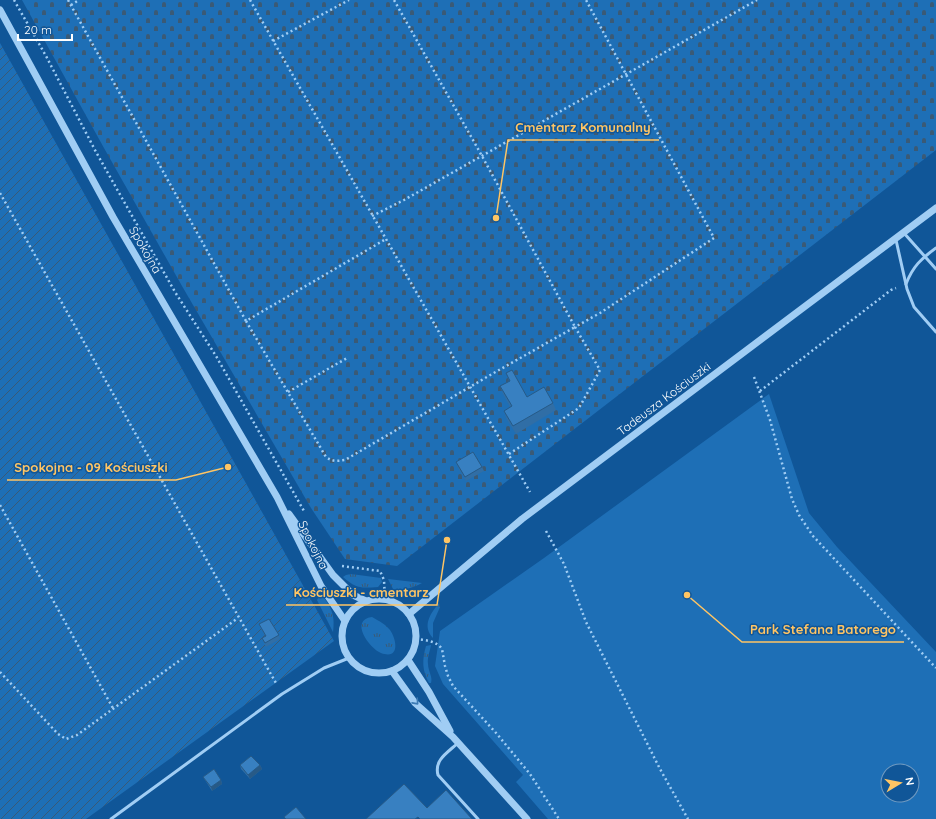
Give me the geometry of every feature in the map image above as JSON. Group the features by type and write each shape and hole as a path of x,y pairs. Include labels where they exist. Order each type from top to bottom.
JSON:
{"street":[{"name":"Spokojna","path":"0,10 113,217 277,497 321,586 345,621"},
{"name":"Tadeusza Kościuszki","path":"409,614 522,519 936,208"},
{"name":"Spokojna","path":"277,497 333,575 353,595 366,601"},
{"path":"385,599 403,607 409,614 414,623 416,639 413,651 408,660 401,666 392,671 383,673 368,672 355,665 349,658 344,649 342,630 350,612 357,606 366,601 385,599"},
{"path":"408,660 429,692 453,737"},
{"path":"392,671 415,703 459,743 527,819"}],"lane":[{"path":"903,232 936,269"},
{"path":"895,238 906,284 914,307 936,332"},
{"path":"906,284 911,271 924,256 936,248"},
{"path":"111,819 282,694 324,668 349,658"},
{"path":"459,743 439,762 436,768 438,776 478,819"}],"path":[{"path":"14,0 46,56 96,152 175,292 216,356 305,512"},
{"path":"68,0 246,321 326,457 331,461 345,460 492,374 600,314 714,238 586,0"},
{"path":"70,5 79,0"},
{"path":"250,0 530,492"},
{"path":"273,41 349,0"},
{"path":"394,0 600,370 579,408 509,454"},
{"path":"372,216 482,156 757,0"},
{"path":"0,193 282,694"},
{"path":"246,321 386,239"},
{"path":"760,391 891,290 906,284"},
{"path":"288,392 347,358"},
{"path":"754,377 770,420 792,499 799,515 813,536 936,668"},
{"path":"0,505 114,710"},
{"path":"546,531 564,564 586,622 660,769 688,819"},
{"path":"339,560 343,566 380,571 384,580 385,599"},
{"path":"0,672 58,734 66,739 77,735 114,710 238,618"},
{"path":"416,639 428,641 440,646 448,676 453,686 497,734 530,774 559,819"}],"green space":[{"path":"22,0 936,0 936,150 397,566 345,559 311,508 182,286"},
{"path":"0,43 334,641 86,819 0,819"},
{"path":"769,394 809,513 837,547 936,652 936,819 548,819 516,782 523,775 443,684 435,666 440,631 544,558"},
{"path":"351,574 381,578 382,582 378,587 367,588 355,586 343,577"},
{"path":"388,579 422,583 408,589 397,590 393,589"},
{"path":"321,594 328,603 332,612 334,621 333,632 317,600"},
{"path":"439,603 440,607 433,623 433,638 428,629 428,620"},
{"path":"372,617 390,630 395,644 394,651 391,654 381,653 376,650 371,646 363,634 362,623 365,619"},
{"path":"431,645 428,659 428,667 431,678 431,683 429,683 425,674 423,660 426,646"}],"building":[{"path":"512,370 527,397 544,387 553,403 513,426 504,411 512,406 500,386 510,381 506,373"},
{"path":"473,452 482,467 465,477 456,462"},
{"path":"269,619 279,635 265,643 262,638 266,636 259,624"},
{"path":"251,756 260,765 248,775 240,765"},
{"path":"214,769 221,780 211,787 203,777"},
{"path":"404,784 427,808 446,790 472,819 420,819 418,817 415,819 366,819"},
{"path":"296,807 306,819 286,819 284,817"}],"place":[{"name":"Cmentarz Komunalny","path":"496,218"},
{"name":"Spokojna - 09 Kościuszki","path":"228,467"},
{"name":"Kościuszki - cmentarz","path":"447,540"},
{"name":"Park Stefana Batorego","path":"687,595"}]}
